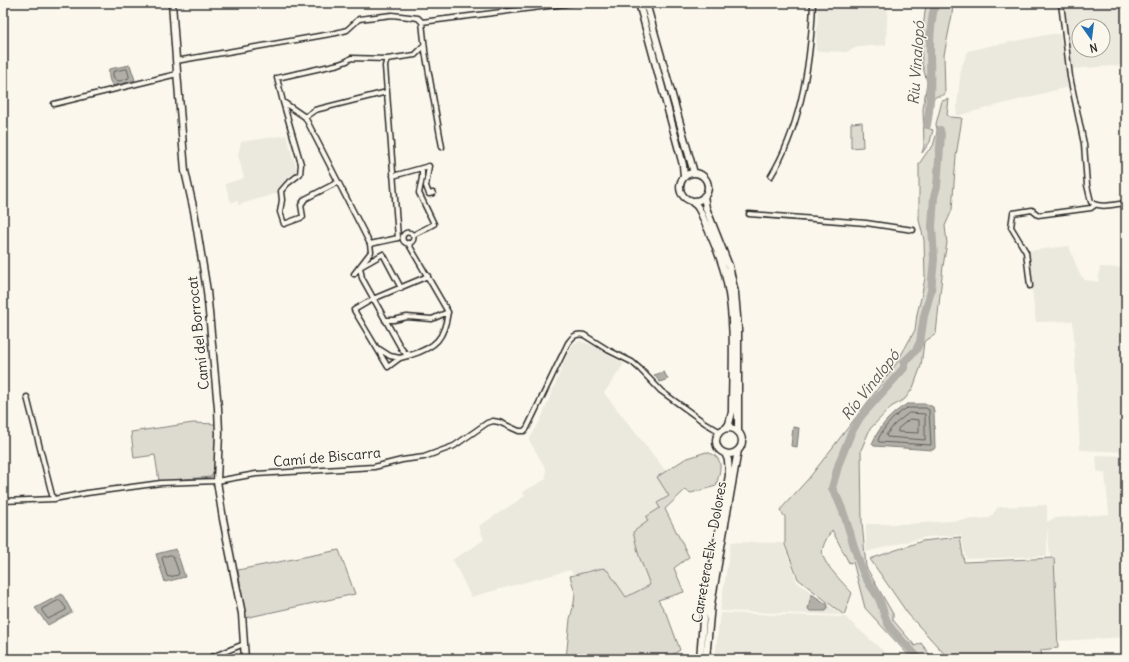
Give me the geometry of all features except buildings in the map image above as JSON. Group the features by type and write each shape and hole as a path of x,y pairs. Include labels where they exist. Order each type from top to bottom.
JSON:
{"main road":[{"name":"Camí del Borrocat","path":"172,3 185,171 194,211 207,292 218,408 219,433 217,481 221,512 242,614 246,659"},
{"path":"639,3 683,165 684,177 681,184 681,192 697,206 700,211 714,243 725,274 730,298 732,320 732,412 729,424 726,428"},
{"path":"646,3 694,173"},
{"path":"684,177 694,173 701,175 707,182 708,189 704,196 699,200 690,200"},
{"path":"704,196 706,208 729,266 735,294 738,328 738,432"},
{"path":"726,428 732,428 738,432 742,439 740,447 733,453 725,453 716,445 716,438 719,431 726,428"},
{"name":"Carretera Elx - Dolores","path":"706,659 711,604 738,450"},
{"name":"Carretera Elx - Dolores","path":"700,659 703,620 729,475 728,460 725,453"}],"street":[{"path":"422,22 573,3"},
{"path":"771,176 788,145 801,98 809,53 813,3"},
{"path":"1061,3 1070,77 1084,144 1088,190 1091,202 1095,205"},
{"path":"176,61 336,33 347,30 359,19 392,15 418,18 422,22 424,49 442,147"},
{"path":"338,182 305,200 301,205 303,217 284,224 280,212 282,200 281,191 287,184 300,174 300,164 277,78 338,64 351,58 387,59 415,55 424,49"},
{"path":"387,59 385,66 398,238"},
{"path":"54,104 177,74"},
{"path":"305,117 315,110 387,92"},
{"path":"283,102 305,117 370,244 371,252 354,274"},
{"path":"393,176 429,166 426,186 429,194 432,193"},
{"path":"413,235 434,224 419,193 422,168"},
{"path":"1030,286 1026,252 1011,226 1013,213 1032,210 1038,215 1092,208 1095,205 1126,203"},
{"path":"749,214 866,223 913,230"},
{"path":"370,244 398,238 403,236 406,232 410,232 413,235"},
{"path":"408,243 411,243 414,240 413,235"},
{"path":"403,236 404,242 408,243 428,276 448,312 446,325 441,337 433,346 400,358 388,367 354,310 374,299 428,276"},
{"path":"360,267 383,254 400,288"},
{"path":"360,267 362,278 401,348 405,353 411,355"},
{"path":"385,320 394,320 407,317 432,319 448,312"},
{"name":"Camí de Biscarra","path":"3,501 53,499 161,483 217,481 256,474 374,467 402,460 424,457 454,446 487,423 493,421 499,422 519,431 524,431 527,428 568,343 573,337 579,334 584,335 608,350 632,362 661,391 705,423 719,431"},
{"path":"376,347 390,356 400,358"},
{"path":"27,397 53,499"},
{"path":"207,659 244,644"}],"shaded area":[{"path":"818,3 888,3 886,45 858,47 846,52 816,51"},
{"path":"926,3 953,3 944,55 945,94 937,96 933,99 927,128 933,130 930,142 922,153 924,146 923,109 927,82 922,64 921,45"},
{"path":"1065,3 1126,3 1126,65 1072,69"},
{"path":"1051,34 1060,34 1068,87 956,116 961,68 968,51"},
{"path":"949,99 947,115 950,117 962,118 956,156 952,210 945,226 947,243 943,266 936,334 924,342 921,366 913,388 905,399 891,407 870,429 861,450 862,522 866,567 893,614 893,620 915,646 921,643 933,659 912,659 865,608 853,562 849,563 832,530 825,542 822,553 827,564 852,593 844,615 798,579 785,545 785,517 780,510 809,478 870,399 896,364 915,330 925,278 924,240 919,220 919,164 933,146 937,132 936,124 942,101"},
{"path":"862,122 863,147 851,148 851,123"},
{"path":"286,135 296,166 296,172 288,177 279,187 278,193 238,205 238,201 231,202 225,184 244,178 238,155 241,142"},
{"path":"1069,246 1079,273 1085,280 1098,282 1100,267 1126,268 1126,452 1080,450 1073,321 1036,322 1027,251"},
{"path":"580,341 594,346 624,364 604,393 666,471 657,477 669,496 657,503 660,508 646,517 649,521 633,532 639,556 650,585 626,597 608,571 574,575 570,570 471,597 452,560 484,540 479,526 525,496 523,492 546,479 546,469 529,440 541,419 568,353 574,343"},
{"path":"193,423 216,424 214,471 211,477 159,481 155,455 134,458 131,432"},
{"path":"706,452 717,457 719,461 720,470 716,486 691,493 685,490 665,509 689,557 674,568 684,592 658,600 668,617 680,650 669,657 661,659 566,659 570,619 575,593 570,576 603,568 608,571 626,597 650,585 639,556 633,532 648,521 646,517 660,508 657,503 669,496 657,477 685,459"},
{"path":"1096,455 1126,456 1126,637 1059,641 1047,528 1047,556 966,559 961,535 926,537 866,552 866,524 908,524 990,518 998,507 1047,505 1047,522 1054,518 1109,514 1105,473 1097,471"},
{"path":"960,537 964,562 1054,558 1058,648 1041,650 1042,659 949,659 908,614 870,559 922,541"},
{"path":"731,542 783,543 797,582 842,615 720,611"},
{"path":"339,550 355,594 245,618 238,570"},
{"path":"720,613 845,617 892,659 715,659"}],"water":[{"path":"130,65 135,80 113,86 109,78 109,69"},
{"path":"664,372 668,379 660,382 654,375"},
{"path":"907,404 927,404 933,407 935,448 933,450 874,446 872,444 878,432 895,412"},
{"path":"793,427 799,428 797,447 791,446"},
{"path":"176,549 185,577 165,582 156,554"},
{"path":"62,594 72,612 48,625 35,608"},
{"path":"811,595 828,605 826,611 810,611 808,609"}],"waterway":[{"name":"Riu Vinalopó","path":"927,125 930,96 930,36 935,3"},
{"name":"Río Vinalopó","path":"919,659 897,636 888,624 879,599 863,572 855,551 846,519 832,488 839,463 851,433 861,416 904,368 904,362 916,350 920,342 924,316 931,291 934,259 932,226 934,197 937,186 941,135 940,130"}]}
